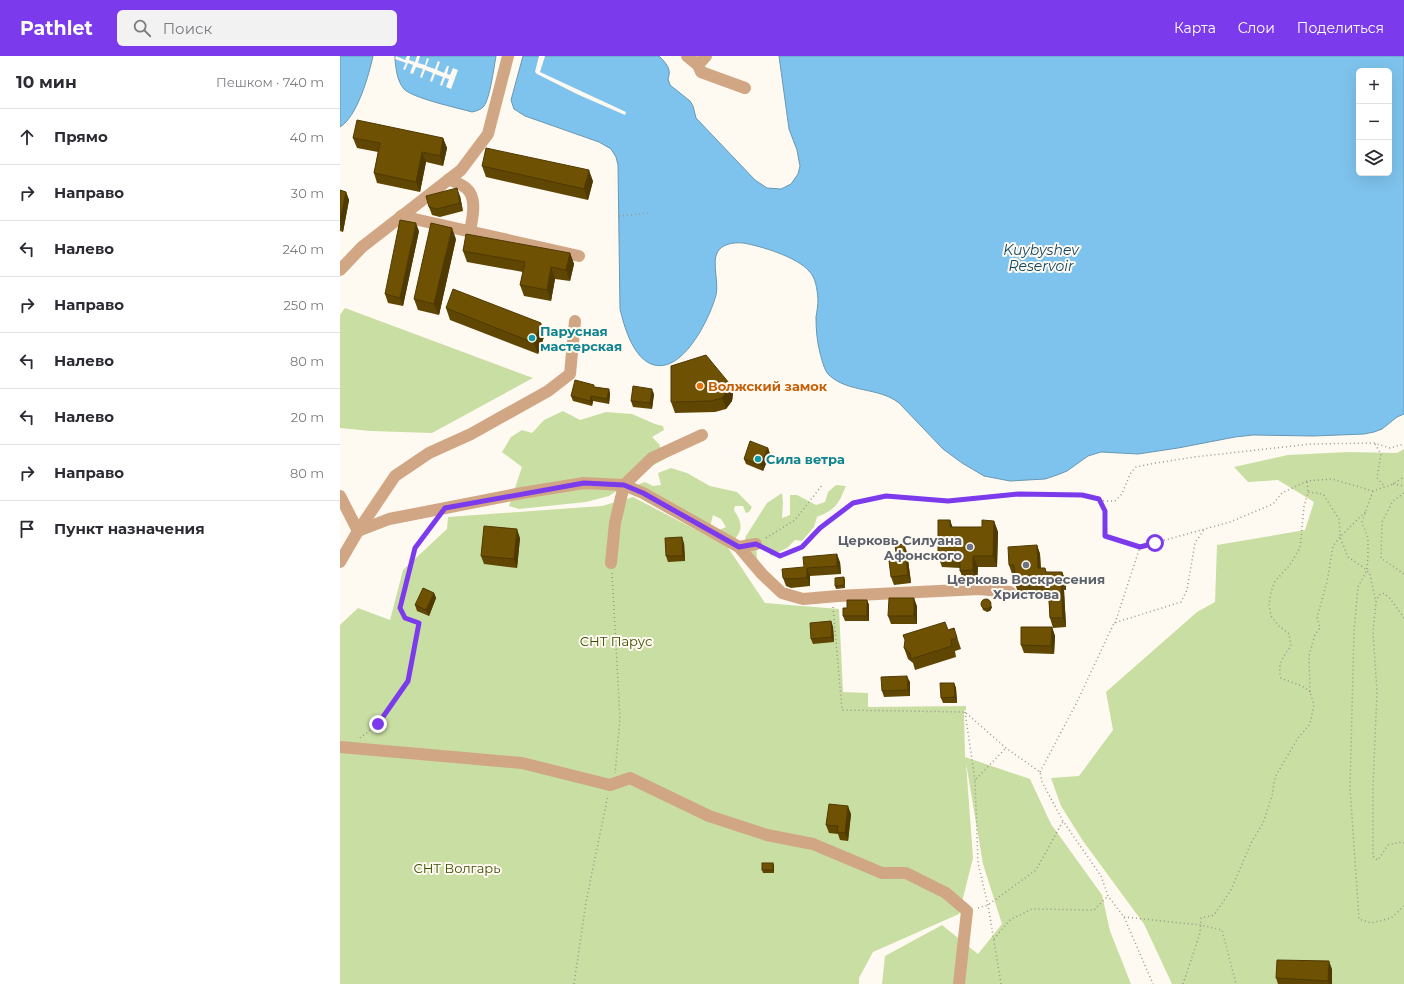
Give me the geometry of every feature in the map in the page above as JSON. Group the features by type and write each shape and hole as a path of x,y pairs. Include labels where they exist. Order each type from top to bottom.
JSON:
{"street":[{"path":"340,270 362,246 461,170 488,134 508,56"},
{"path":"687,56 702,60 701,72 745,88"},
{"path":"449,179 467,188 472,198 473,209 470,232"},
{"path":"401,216 579,256"},
{"path":"340,562 358,531 395,476 429,453 470,434 548,391 570,374 575,321"},
{"path":"611,563 615,523 624,485 652,458 702,435"},
{"path":"358,531 389,519 584,483 624,485 643,493 739,547 762,574 782,593 803,599 832,596 979,589 1010,592"},
{"path":"340,496 358,531"},
{"path":"739,547 756,544"},
{"path":"344,747 522,763 610,785 630,778 709,816 767,835 813,844 882,873 906,873 946,893 967,911 959,984"}],"path":[{"path":"619,216 648,213"},
{"path":"756,544 780,556 802,547 820,528 853,503 886,496 948,501 1019,494 1082,495 1115,501 1122,494 1130,474 1136,467 1194,457 1285,446 1374,443 1390,448 1404,444"},
{"path":"1374,443 1381,454 1377,478 1385,487"},
{"path":"1099,499 1105,511 1105,536 1140,547 1230,522 1273,504 1282,493 1307,481 1332,478 1373,491 1393,484 1404,477"},
{"path":"1307,481 1308,492 1303,512 1300,548 1289,566 1275,581 1271,592 1269,605 1271,616 1279,626 1290,634 1291,646 1278,669 1281,678 1301,686 1310,692"},
{"path":"756,544 795,520 823,484"},
{"path":"1393,484 1404,486"},
{"path":"1373,491 1362,522 1368,538 1367,570 1358,587 1354,631 1351,773 1359,919 1371,923 1391,918 1404,906"},
{"path":"1308,492 1323,494 1329,502 1339,519 1340,537 1348,557 1367,570 1370,575 1376,602"},
{"path":"1404,493 1393,501 1382,522 1381,558 1404,574"},
{"path":"344,747 378,724 408,681 419,623 405,618 400,608 415,548 445,508"},
{"path":"1183,984 1200,933 1201,918 1214,915 1231,890 1251,843 1263,823 1272,796 1275,777 1298,738 1310,724 1314,705 1310,692 1309,656 1315,634 1320,628 1317,618 1327,582 1333,546 1366,511"},
{"path":"1114,623 1181,602 1187,590 1196,543 1205,528"},
{"path":"1140,547 1114,623 1077,702 1040,772 1042,782 1063,821 1101,876 1108,896 1124,917 1153,984"},
{"path":"574,984 586,902 610,785 617,765 620,719 611,563"},
{"path":"1404,618 1390,597 1382,593 1379,595 1376,602 1373,632 1378,692 1373,785 1373,856 1378,860 1388,845 1402,842 1404,843"},
{"path":"832,596 842,710 965,712 1006,748 1040,772"},
{"path":"965,712 975,780 978,863 988,905 1002,984"},
{"path":"975,780 1006,748"},
{"path":"967,911 988,905 1036,870 1063,821"},
{"path":"994,939 1010,920 1032,910 1094,910 1108,896"},
{"path":"1124,917 1201,925 1222,930 1236,984"}],"green space":[{"path":"345,308 533,378 432,433 371,431 340,428 340,315"},
{"path":"563,411 580,420 606,412 632,414 663,426 664,430 652,437 659,444 665,459 641,472 632,481 609,496 586,502 519,509 509,506 522,467 502,452 511,437 522,430 532,433 544,420"},
{"path":"1404,449 1404,984 1172,984 1144,924 1083,841 1061,806 1051,778 1079,776 1113,730 1106,692 1197,612 1215,602 1217,545 1305,530 1314,502 1278,480 1248,482 1234,467 1288,455 1348,452 1397,453"},
{"path":"671,468 687,473 710,486 737,492 752,507 749,512 746,513 743,506 735,506 734,510 741,526 737,537 733,541 719,530 726,527 721,519 713,515 710,527 638,495 639,484 645,482 653,486 661,485 658,473"},
{"path":"836,485 846,486 841,498 836,506 817,517 814,527 802,541 795,540 787,548 771,556 767,547 756,541 757,560 740,553 746,536 767,503 782,493 782,518 790,515 790,495 797,495 816,505 825,502 828,492"},
{"path":"633,497 727,546 765,603 839,609 843,692 868,693 868,707 966,706 966,710 964,711 965,757 1030,779 1051,824 1102,895 1110,931 1131,984 882,984 885,956 942,925 978,954 1002,924 983,864 966,763 973,858 959,914 873,952 859,978 859,984 340,984 340,625 358,608 390,620 403,570 447,529 448,517 602,506"}],"water":[{"path":"340,56 373,56 369,74 357,105 346,122 340,127"},
{"path":"395,56 496,56 492,82 484,106 472,112 416,96 404,89 398,79"},
{"name":"Kuybyshev Reservoir","path":"523,56 659,56 669,69 668,79 670,85 690,101 696,118 755,180 767,188 781,189 791,184 798,174 800,166 797,150 789,129 779,56 1404,56 1404,414 1397,417 1382,429 1364,434 1313,436 1253,435 1138,454 1101,452 1088,456 1067,471 1045,479 1010,481 984,476 962,463 943,449 899,403 882,394 845,385 829,375 823,365 818,344 816,317 818,299 816,284 813,277 803,266 788,257 769,249 743,243 728,244 721,248 717,253 715,262 717,285 716,295 708,318 692,344 683,355 672,362 661,366 649,363 643,359 633,346 626,331 620,309 618,165 616,157 611,149 599,142 525,116 514,109 511,100"}],"pier":[{"path":"396,56 405,60 407,56 410,56 409,60 415,62 417,56 420,56 418,63 425,65 427,58 429,59 426,66 435,69 438,61 440,62 437,70 444,73 447,66 449,66 447,74 450,75 453,68 458,70 451,89 446,87 449,79 445,78 442,86 440,85 443,77 435,74 432,82 430,81 433,73 425,70 422,78 420,77 423,69 416,67 413,74 410,73 413,65 408,63 405,70 403,69 406,63 395,59"},
{"path":"539,56 545,56 540,72 626,112 625,115 579,95 537,74 535,72"}],"building":[{"path":"357,120 443,138 440,156 422,152 416,182 374,173 380,143 353,138"},
{"path":"486,148 589,170 584,189 482,166"},
{"path":"457,188 460,203 437,209 429,207 426,196"},
{"path":"340,190 346,192 340,221"},
{"path":"400,220 416,223 400,298 385,294"},
{"path":"431,223 452,228 434,304 414,299"},
{"path":"466,234 570,253 566,270 551,267 547,290 520,285 525,262 463,251"},
{"path":"453,289 541,323 534,343 446,308"},
{"name":"Волжский замок","path":"706,355 729,383 728,390 722,398 711,401 671,402 671,366"},
{"path":"575,380 594,385 594,387 609,389 607,399 591,396 590,401 571,396"},
{"path":"633,386 652,389 650,403 631,401"},
{"path":"750,441 768,448 761,465 744,459"},
{"path":"938,520 950,520 950,527 982,527 982,520 994,521 993,556 973,556 973,570 960,571 960,556 938,556"},
{"path":"484,526 517,529 514,559 481,556"},
{"path":"682,537 683,556 666,556 665,538"},
{"path":"904,544 908,575 891,577 889,561 897,560 895,545"},
{"path":"1037,545 1038,568 1045,568 1046,572 1062,572 1063,618 1050,618 1048,582 1015,583 1014,565 1009,565 1008,547"},
{"path":"837,554 837,566 807,568 807,578 783,578 782,569 804,567 803,557"},
{"path":"844,577 844,585 835,586 835,578"},
{"path":"423,588 434,593 426,610 415,605"},
{"path":"889,598 914,598 914,616 888,616"},
{"path":"984,599 988,599 991,604 988,609 984,609 981,606 981,602"},
{"path":"847,600 867,600 867,616 843,616 843,608 847,608"},
{"path":"831,621 832,637 811,639 810,623"},
{"path":"945,622 948,630 954,628 957,638 951,640 952,646 911,659 910,653 904,648 905,640 903,635"},
{"path":"1021,627 1052,627 1051,646 1021,645"},
{"path":"907,676 908,690 882,691 881,677"},
{"path":"940,683 954,683 955,697 941,698"},
{"path":"829,804 848,806 845,833 837,832 838,826 826,825"},
{"path":"762,863 773,863 773,870 762,870"},
{"path":"1277,960 1329,961 1328,981 1276,978"}],"place":[{"name":"Парусная мастерская","path":"532,338"},
{"name":"Волжский замок","path":"700,386"},
{"name":"Сила ветра","path":"758,459"},
{"name":"Церковь Силуана Афонского","path":"970,547"},
{"name":"Церковь Воскресения Христова","path":"1026,565"}],"route":[{"path":"378,724 408,681 419,623 405,618 400,608 415,548 445,508 584,483 624,485 643,493 739,547 756,544 780,556 802,547 820,528 853,503 886,496 948,501 1019,494 1082,495 1099,499 1105,511 1105,536 1140,547 1155,543"}],"park label":[{"name":"СНТ Парус","path":"616,641"},
{"name":"СНТ Волгарь","path":"457,868"}]}
